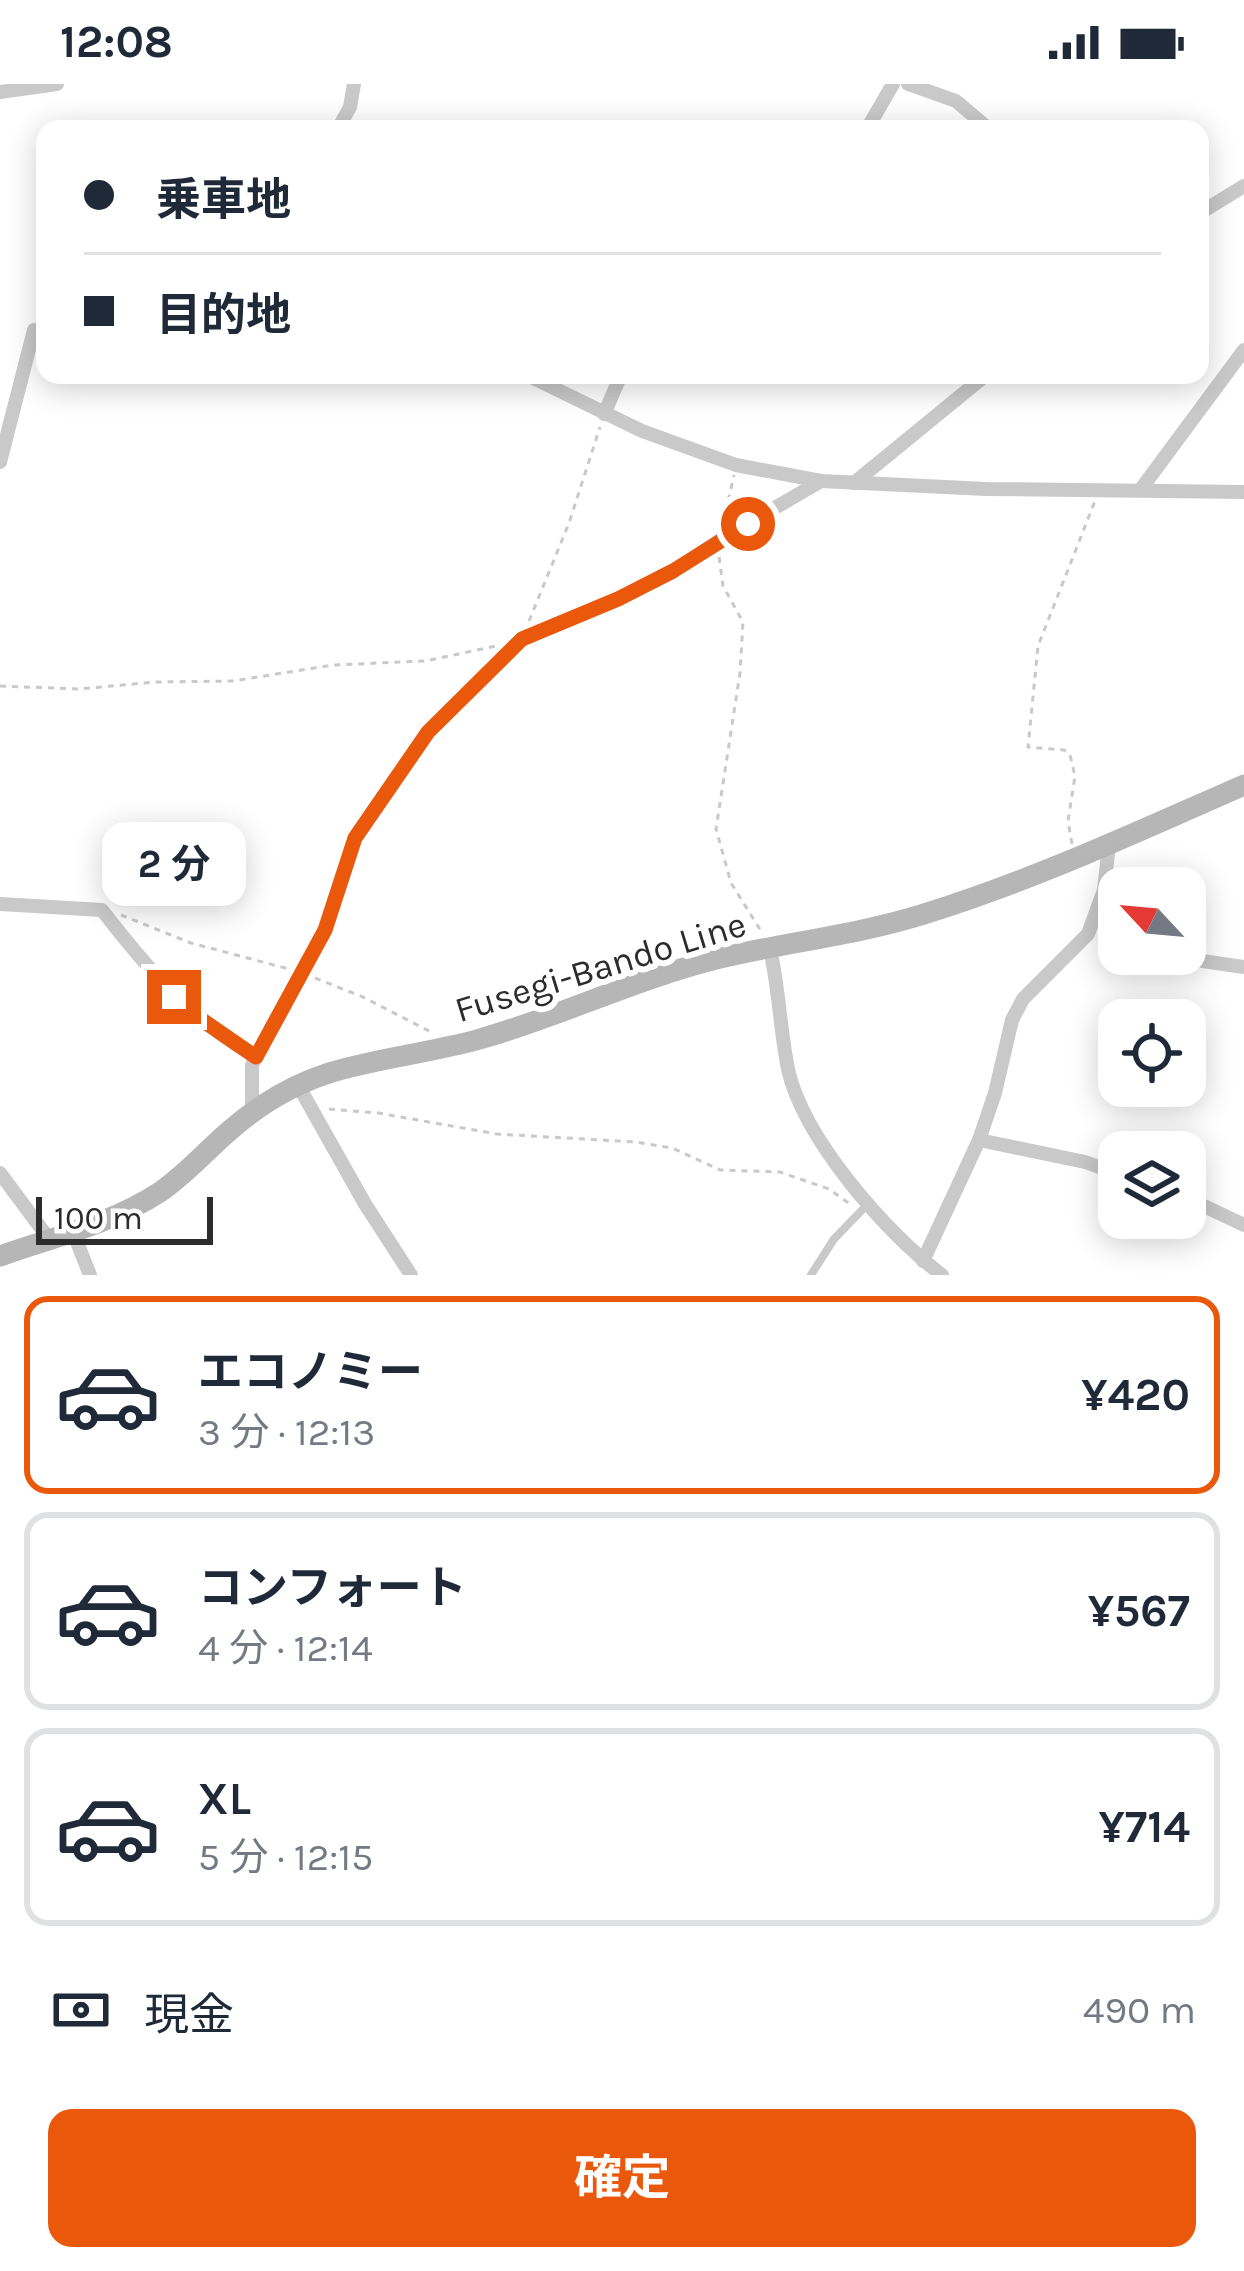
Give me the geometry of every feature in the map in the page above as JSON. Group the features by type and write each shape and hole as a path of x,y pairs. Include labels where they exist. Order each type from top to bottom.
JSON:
{"main road":[{"name":"Fusegi-Bando Line","path":"0,1256 135,1207 164,1189 252,1113 298,1085 330,1073 479,1039 721,958 885,926 969,899 1244,785"}],"street":[{"path":"0,92 57,84"},
{"path":"343,120 354,84"},
{"path":"872,120 892,84"},
{"path":"908,84 956,101 978,120"},
{"path":"1209,207 1244,186"},
{"path":"0,462 36,330"},
{"path":"1141,489 1244,350"},
{"path":"545,384 642,431 736,465 821,482 1244,492"},
{"path":"604,414 617,384"},
{"path":"854,483 975,384"},
{"path":"252,1113 251,1064 325,930 355,838 428,732 522,639 673,571 821,482"},
{"path":"1106,867 1109,844"},
{"path":"0,904 103,910 174,997 256,1057"},
{"path":"923,1261 979,1140 1012,1020 1023,999 1088,934 1098,906"},
{"path":"770,949 789,1073 808,1123 864,1208 941,1275"},
{"path":"1206,961 1244,967"},
{"path":"298,1085 410,1275"},
{"path":"979,1140 1098,1167"},
{"path":"0,1173 49,1239"},
{"path":"1206,1207 1244,1226"},
{"path":"74,1232 90,1275"}],"lane":[{"path":"811,1275 834,1239 864,1208"}],"path":[{"path":"0,686 79,689 233,681 333,665 424,661 522,639 569,523 604,414"},
{"path":"736,465 718,567 743,622 740,673 716,829 731,883 770,949"},
{"path":"1075,857 1068,821 1076,776 1070,755 1064,750 1028,747 1038,646 1100,490"},
{"path":"103,910 191,943 302,972 414,1022 453,1045"},
{"path":"311,1107 378,1113 497,1135 672,1148 720,1170 780,1172 829,1189 864,1208"}],"route":[{"path":"174,997 256,1057 325,930 355,838 428,732 522,639 618,599 748,524"}]}
